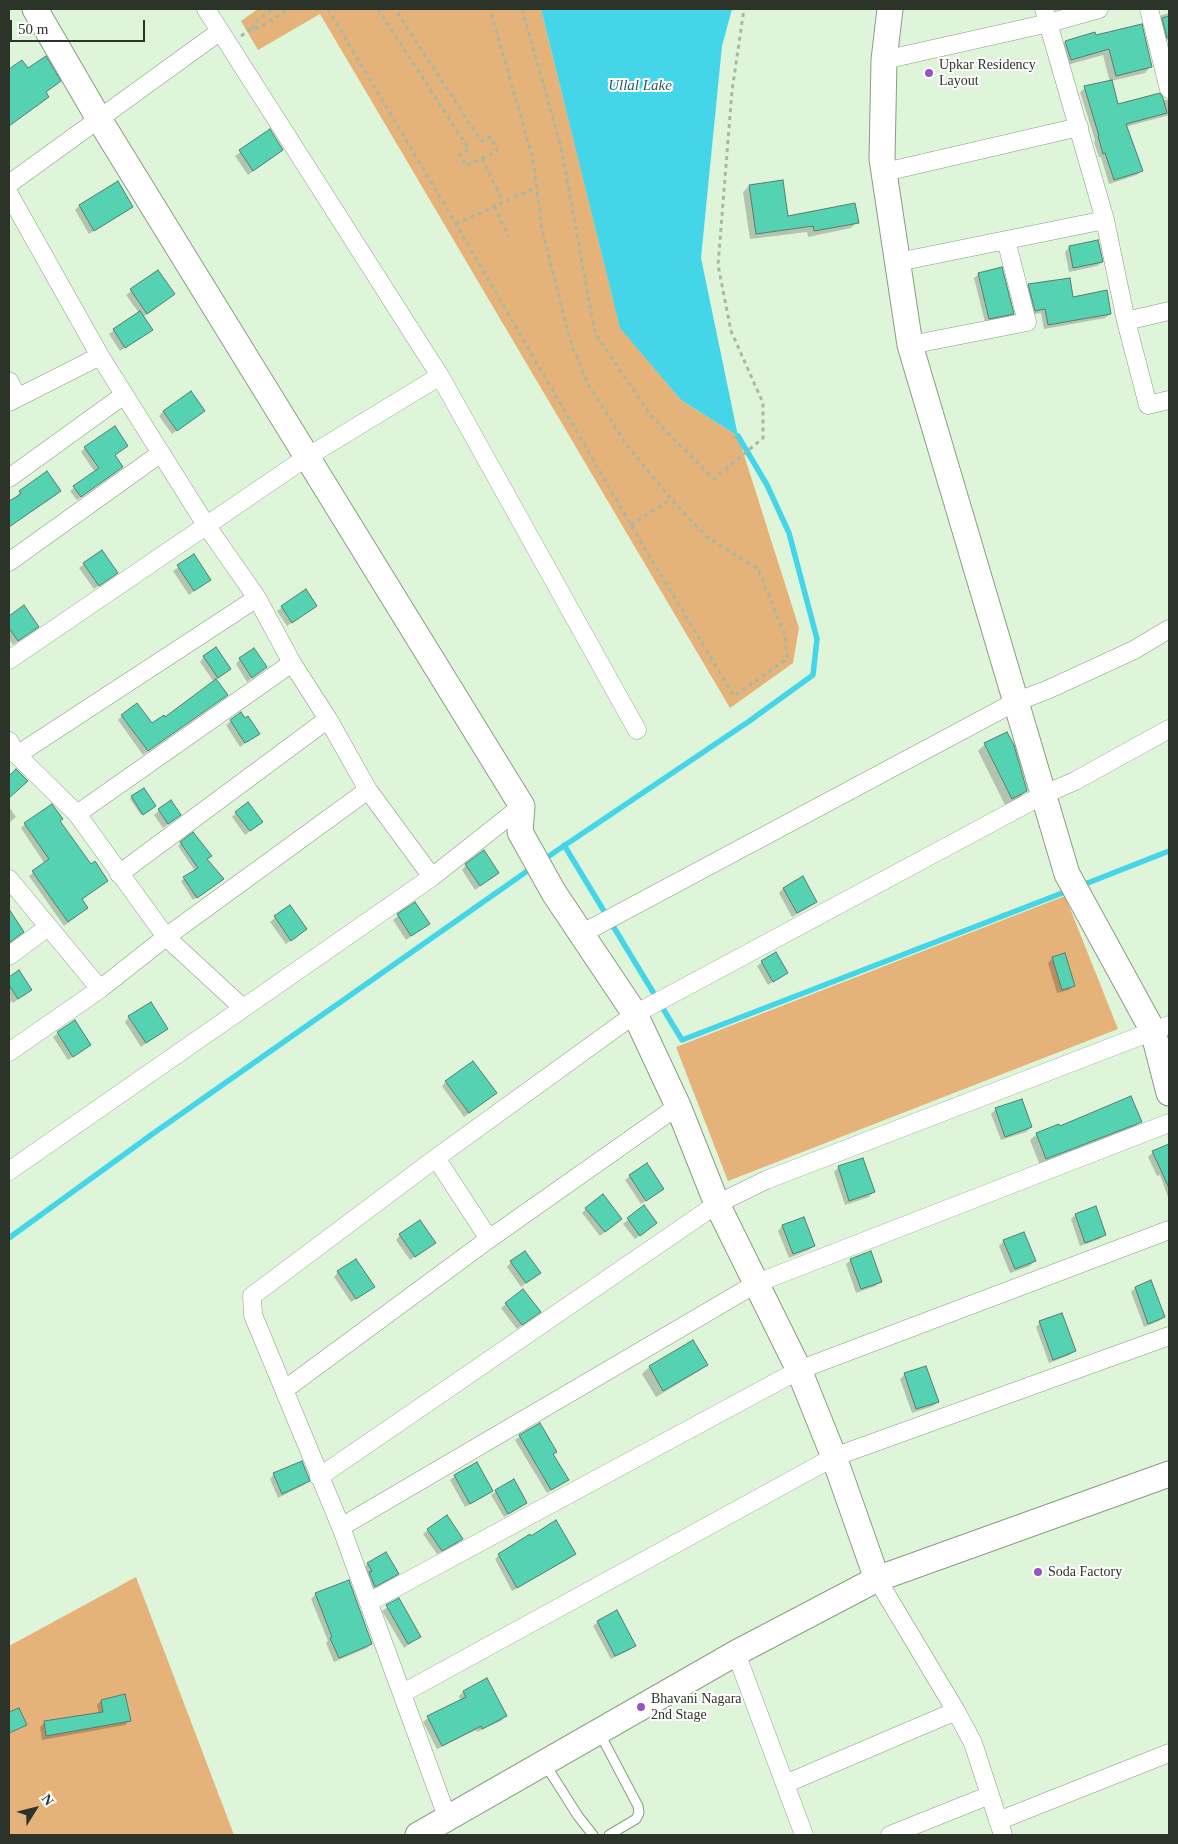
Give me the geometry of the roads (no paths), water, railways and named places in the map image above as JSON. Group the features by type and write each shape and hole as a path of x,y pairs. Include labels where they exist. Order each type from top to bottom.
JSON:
{"street":[{"path":"35,9 99,119 522,806 520,832 554,893 635,1014 678,1106 717,1204 800,1370 834,1457 877,1579 973,1743 1001,1828 1169,1753"},
{"path":"206,9 440,376 637,730"},
{"path":"890,9 884,60 882,159 910,346 1067,874 1161,1028 1169,1093"},
{"path":"884,60 1046,16 1099,9"},
{"path":"1149,9 1169,90"},
{"path":"1046,16 1105,220 1126,321 1148,405 1169,400"},
{"path":"9,184 219,32"},
{"path":"885,172 1078,127"},
{"path":"9,194 100,356 206,525 257,598 292,662 328,719 368,790 432,877"},
{"path":"898,262 1105,220"},
{"path":"910,346 1027,322 1006,240"},
{"path":"1126,321 1169,311"},
{"path":"12,393 100,356"},
{"path":"9,660 307,457 440,376"},
{"path":"9,478 124,395"},
{"path":"9,562 161,453"},
{"path":"243,1008 166,937 77,814 13,748 257,598"},
{"path":"581,934 1015,702 1047,690 1134,650 1169,629"},
{"path":"77,814 292,662"},
{"path":"119,874 328,719"},
{"path":"447,1817 341,1528 253,1315 252,1296 436,1158 635,1014 1043,795 1075,781 1169,729"},
{"path":"9,1052 100,989 166,937 368,790"},
{"path":"9,1171 432,877 522,806"},
{"path":"9,879 100,989"},
{"path":"9,956 48,927"},
{"path":"320,1477 717,1204 766,1180 1161,1028"},
{"path":"284,1390 488,1239 678,1106"},
{"path":"341,1528 757,1283 1169,1123"},
{"path":"436,1158 488,1239"},
{"path":"369,1602 800,1370 1169,1230"},
{"path":"403,1693 834,1457 1169,1336"},
{"path":"418,1835 736,1653 877,1579 1169,1474"},
{"path":"736,1653 804,1835"},
{"path":"785,1784 956,1711"},
{"path":"890,1835 990,1795"}],"lane":[{"path":"598,1731 638,1806 639,1813 636,1819 609,1835"},
{"path":"544,1762 572,1808 593,1835"}],"water":[{"name":"Ullal Lake","path":"541,9 732,9 722,46 701,258 738,436 681,400 620,328"}],"waterway":[{"path":"543,860 748,722 813,675 817,639 789,533 767,485 738,436"},
{"path":"564,845 682,1040 1070,890"},
{"path":"1080,886 1169,851"},
{"path":"9,1238 151,1135 533,867"}],"place":[{"name":"Upkar Residency Layout","path":"929,73"},
{"name":"Soda Factory","path":"1038,1572"},
{"name":"Bhavani Nagara 2nd Stage","path":"641,1707"}]}
